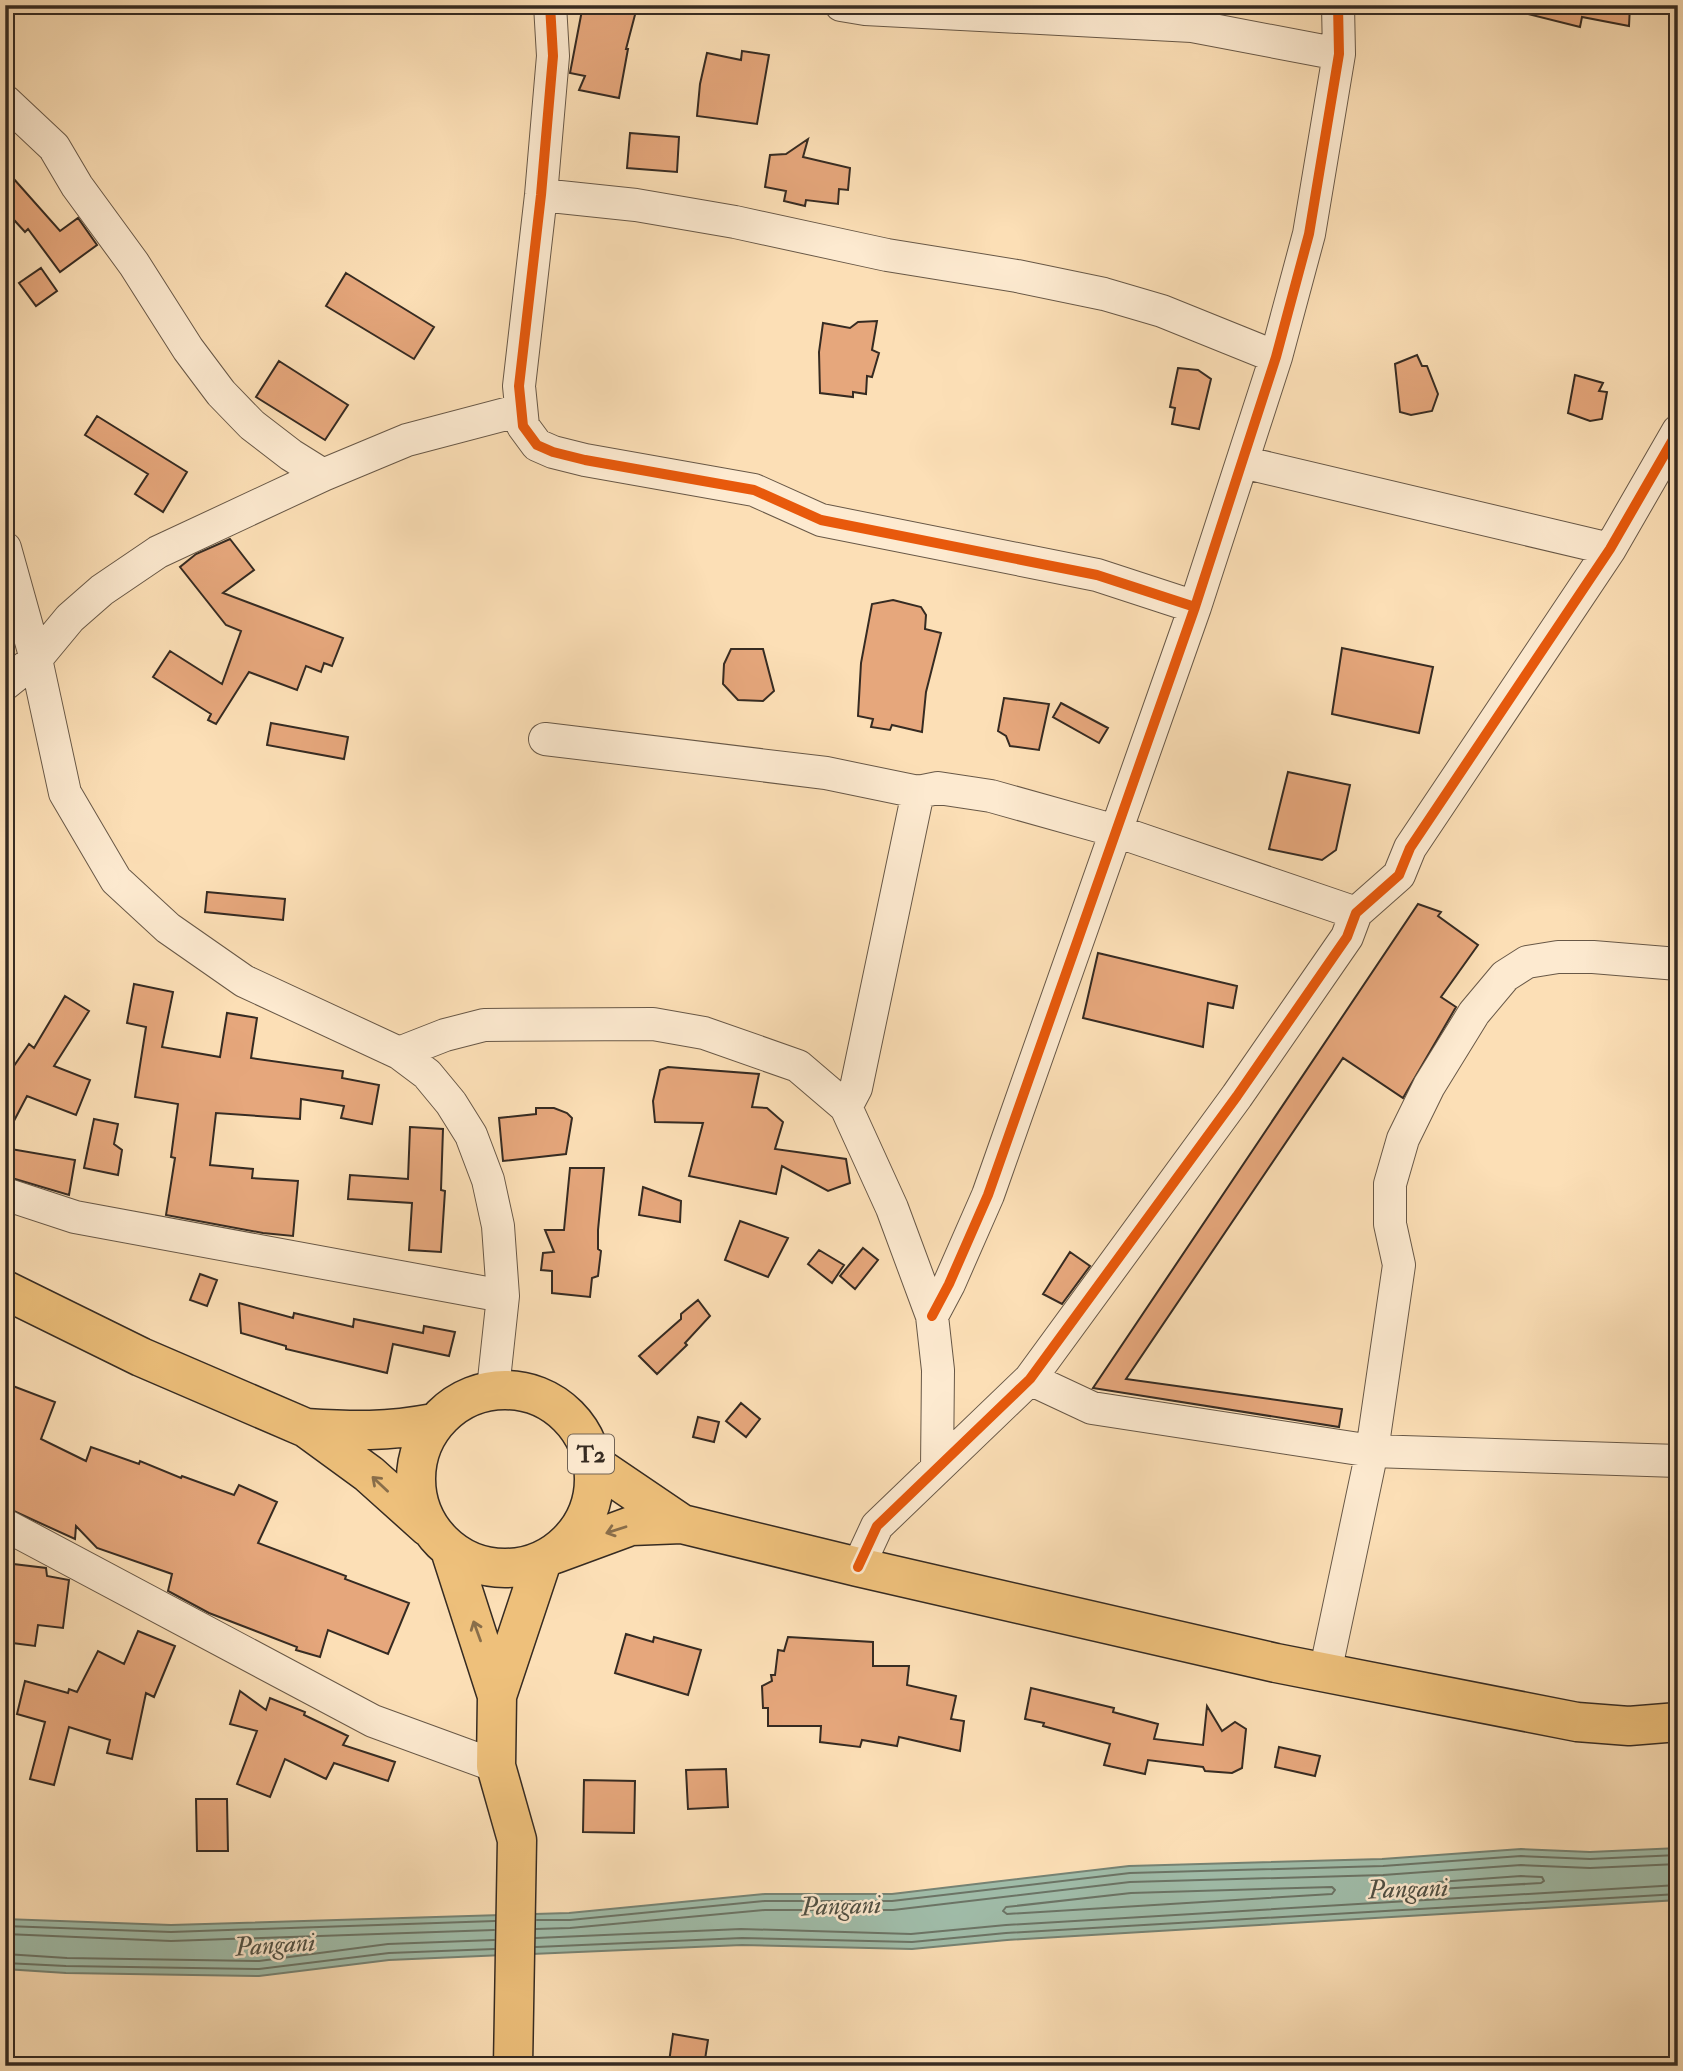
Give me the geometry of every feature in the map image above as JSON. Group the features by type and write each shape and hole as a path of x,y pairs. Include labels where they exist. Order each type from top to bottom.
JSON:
{"main road":[{"path":"5,1290 141,1357 306,1428 369,1474 440,1540 471,1562 495,1568 518,1568 631,1526 682,1524 858,1567 1325,1673 1590,1724 1629,1726 1678,1722"},
{"name":"T2","path":"497,1696 440,1540 418,1504 415,1476 420,1447 434,1423 461,1400 494,1389 528,1392 559,1407 583,1432 595,1465 593,1499 579,1530 548,1558 497,1696 496,1766 517,1840 513,2049"},
{"path":"306,1428 364,1432 434,1423"},
{"path":"595,1465 682,1524"}],"street":[{"path":"551,5 553,55 541,195 519,386 523,426 537,445 553,453 754,490 821,520 1097,575 1195,607"},
{"path":"841,5 865,9 1192,26 1339,54"},
{"path":"932,1316 988,1195 1195,607 1276,356 1309,234 1339,54 1338,5"},
{"path":"5,101 54,147 77,186 134,264 220,393 252,425 323,475"},
{"path":"541,195 636,205 735,222 887,254 1104,294 1162,311 1276,356"},
{"path":"5,684 36,659 70,618 102,590 158,552 323,475 407,440 521,410"},
{"path":"858,1567 877,1526 1030,1380 1237,1097 1347,937 1356,913 1399,875 1410,848 1610,549 1678,431"},
{"path":"1242,463 1610,549"},
{"path":"5,548 36,659 65,793 116,880 168,928 244,981 400,1053 427,1074 451,1102 471,1135 488,1180 498,1226 503,1296 494,1389"},
{"path":"545,739 826,773 918,792 938,788 991,796 1116,831 1356,913"},
{"path":"846,1107 856,1088 918,792"},
{"path":"1325,1673 1373,1451 1399,1265 1390,1224 1390,1184 1403,1139 1429,1086 1468,1023 1505,976 1527,961 1558,957 1593,957 1678,964"},
{"path":"400,1053 445,1035 484,1025 653,1024 704,1032 798,1066 846,1107 892,1208 932,1316 938,1370 937,1467"},
{"path":"5,1194 75,1217 503,1296"},
{"path":"1030,1380 1092,1409 1373,1451 1678,1461"},
{"path":"5,1525 373,1721 496,1766"}],"water":[{"name":"Pangani","path":"1678,1848 1678,1900 1007,1940 912,1949 742,1945 389,1960 259,1976 66,1973 5,1969 5,1919 171,1925 569,1913 765,1894 892,1894 1129,1866 1382,1859 1521,1849 1590,1852"}],"building":[{"path":"583,5 612,10 614,6 636,11 626,49 619,98 579,90 585,76 570,73"},
{"path":"1521,5 1630,5 1629,26 1582,17 1580,27 1520,12"},
{"path":"742,51 769,55 757,124 697,116 707,53 741,60"},
{"path":"630,133 679,137 677,172 627,168"},
{"path":"808,139 803,157 850,168 848,190 839,189 838,204 806,200 805,206 784,201 786,191 765,187 770,155 786,154"},
{"path":"5,169 60,231 78,218 97,245 60,272 28,229 25,232 5,210"},
{"path":"41,268 57,291 36,306 19,283"},
{"path":"346,273 434,327 414,359 326,306"},
{"path":"877,321 872,350 879,353 872,377 867,376 866,394 853,392 853,397 820,393 819,352 823,323 850,328 858,322"},
{"path":"1417,355 1422,366 1427,366 1438,394 1432,411 1411,415 1400,412 1395,364"},
{"path":"279,361 348,405 325,440 256,397"},
{"path":"1178,368 1198,370 1211,379 1199,429 1172,424 1175,408 1170,407"},
{"path":"1575,375 1603,383 1599,391 1607,392 1602,419 1590,421 1568,413"},
{"path":"97,416 187,472 163,512 135,494 148,474 85,435"},
{"path":"230,539 254,570 223,593 343,638 332,666 324,663 321,672 306,666 297,690 249,672 216,724 208,720 211,714 153,677 170,651 222,684 241,631 226,625 180,567 196,554"},
{"path":"893,600 921,607 926,615 925,629 941,633 926,692 922,732 892,725 890,730 871,727 873,719 858,716 861,663 872,604"},
{"path":"1342,648 1433,667 1419,733 1332,714"},
{"path":"731,649 763,649 774,691 763,701 738,700 723,684 724,664"},
{"path":"1004,698 1049,704 1039,750 1010,746 1006,736 998,731"},
{"path":"1061,703 1108,728 1099,743 1053,717"},
{"path":"271,723 348,737 344,759 267,745"},
{"path":"1288,772 1350,785 1336,850 1322,860 1269,849"},
{"path":"207,892 285,899 283,920 205,912"},
{"path":"1418,904 1441,912 1438,916 1478,945 1441,997 1456,1007 1403,1098 1343,1058 1126,1379 1342,1409 1339,1427 1093,1388"},
{"path":"1098,953 1237,986 1233,1008 1208,1003 1203,1047 1083,1018"},
{"path":"134,984 173,992 162,1047 220,1057 227,1013 257,1018 251,1058 343,1071 342,1078 379,1085 372,1124 341,1118 344,1106 301,1099 300,1119 216,1113 210,1165 253,1169 252,1178 298,1181 293,1236 166,1215 175,1158 171,1157 178,1104 135,1097 146,1027 127,1023"},
{"path":"65,996 89,1011 54,1066 90,1080 76,1115 27,1096 5,1138 5,1079 29,1044 34,1048"},
{"path":"668,1067 759,1074 752,1107 767,1108 783,1122 775,1149 846,1159 850,1183 828,1191 782,1166 776,1194 689,1176 703,1123 655,1122 653,1101 660,1070"},
{"path":"536,1108 554,1108 572,1118 566,1154 503,1161 499,1118 536,1114"},
{"path":"94,1119 118,1124 114,1144 122,1150 118,1175 84,1168"},
{"path":"410,1127 443,1129 441,1190 445,1191 441,1252 409,1250 412,1203 348,1199 350,1175 408,1179"},
{"path":"5,1148 75,1160 69,1195 5,1176"},
{"path":"570,1168 604,1168 598,1230 598,1249 601,1251 598,1276 592,1278 590,1297 552,1293 552,1271 541,1270 543,1253 554,1252 545,1230 564,1230"},
{"path":"643,1187 681,1201 680,1222 639,1215"},
{"path":"740,1221 788,1238 768,1277 725,1260"},
{"path":"863,1248 878,1260 855,1289 840,1276"},
{"path":"819,1250 844,1265 832,1283 808,1264"},
{"path":"1070,1252 1090,1266 1062,1304 1043,1294"},
{"path":"200,1274 217,1280 207,1306 190,1300"},
{"path":"698,1300 710,1316 685,1343 687,1345 657,1374 639,1356"},
{"path":"239,1303 293,1318 294,1313 353,1327 354,1319 423,1333 424,1326 455,1332 449,1356 393,1344 387,1373 286,1349 286,1346 241,1333"},
{"path":"5,1383 55,1402 41,1439 86,1461 91,1447 139,1464 140,1461 234,1495 239,1485 277,1502 258,1543 409,1603 388,1654 328,1630 320,1657 296,1650 297,1647 209,1613 168,1591 172,1574 97,1548 76,1526 75,1539 5,1507"},
{"path":"741,1403 760,1419 746,1437 726,1421"},
{"path":"698,1417 719,1422 714,1442 693,1437"},
{"path":"5,1563 46,1568 47,1576 69,1580 63,1628 38,1625 35,1646 5,1642"},
{"path":"138,1631 175,1646 154,1697 146,1693 132,1759 107,1753 110,1740 69,1727 54,1785 30,1779 45,1722 17,1714 25,1681 68,1693 69,1689 77,1692 98,1651 124,1664"},
{"path":"626,1634 653,1642 654,1637 701,1650 688,1695 615,1673"},
{"path":"788,1637 873,1642 873,1666 909,1666 907,1685 956,1696 951,1719 964,1721 960,1751 899,1737 897,1746 862,1740 860,1747 820,1742 821,1726 768,1726 768,1708 763,1708 762,1686 772,1681 771,1675 775,1675 778,1650 784,1651"},
{"path":"1031,1688 1114,1708 1113,1712 1158,1724 1154,1739 1203,1745 1207,1706 1222,1731 1235,1722 1246,1729 1242,1768 1232,1773 1205,1771 1203,1767 1148,1760 1145,1774 1104,1765 1110,1744 1025,1719"},
{"path":"240,1691 266,1710 270,1698 305,1712 304,1715 348,1736 343,1745 395,1762 388,1781 334,1763 326,1779 285,1759 270,1797 237,1784 257,1731 230,1724"},
{"path":"1279,1747 1320,1756 1315,1776 1275,1767"},
{"path":"726,1769 728,1807 688,1809 686,1770"},
{"path":"584,1780 635,1781 634,1833 583,1832"},
{"path":"196,1799 227,1799 228,1851 197,1851"},
{"path":"673,2034 708,2040 704,2066 669,2062"}],"cycle path":[{"path":"550,5 553,56 541,195 519,386 523,426 537,445 585,460 754,490 821,520 1097,575 1195,607"},
{"path":"932,1316 988,1195 1195,607 1276,357 1309,234 1339,54 1338,5"},
{"path":"858,1567 877,1526 1030,1379 1237,1096 1347,937 1356,913 1399,875 1410,848 1610,549 1678,431"}]}
